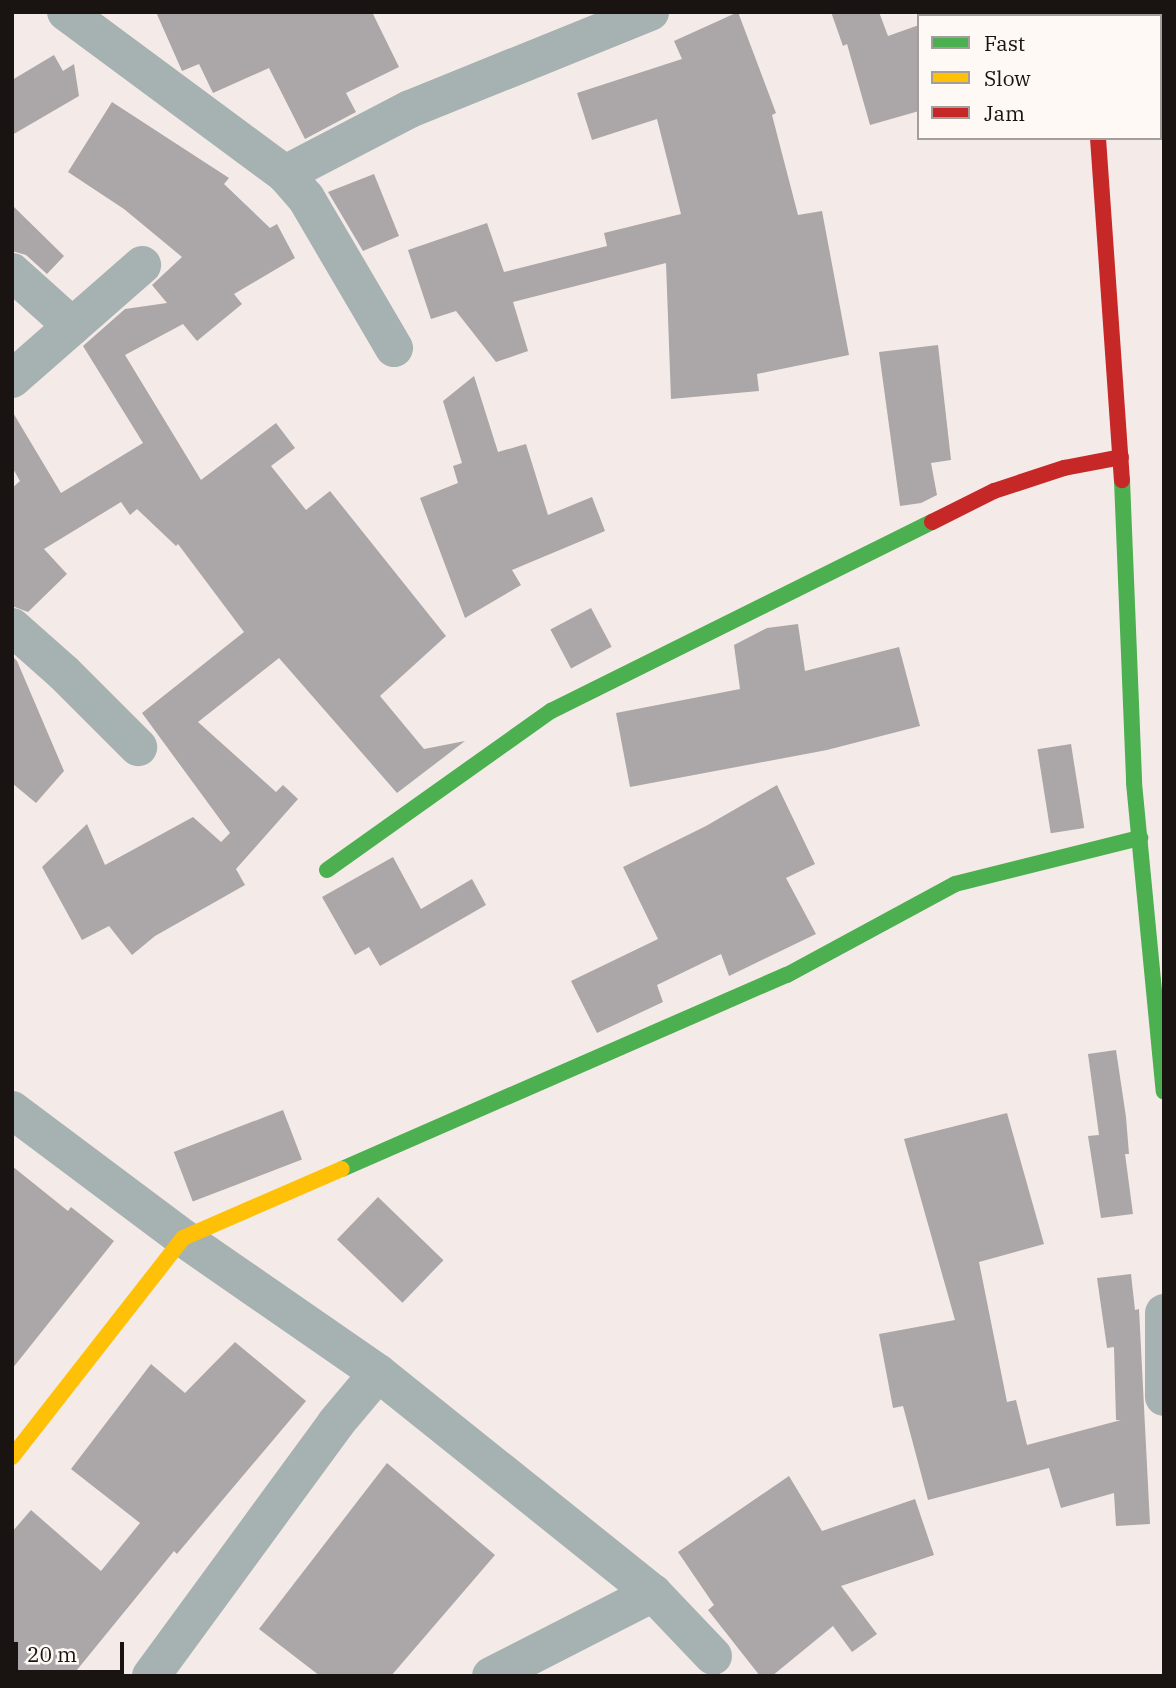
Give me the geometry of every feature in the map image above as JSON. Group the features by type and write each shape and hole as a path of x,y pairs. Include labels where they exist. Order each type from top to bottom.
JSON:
{"street":[{"path":"66,12 285,174 306,198 394,348"},
{"path":"285,174 410,109 650,12"},
{"path":"1098,140 1121,457 1134,783 1164,1092"},
{"path":"12,379 142,265"},
{"path":"12,272 72,326"},
{"path":"327,870 551,711 993,491 1064,468 1121,457"},
{"path":"12,627 64,673 138,747"},
{"path":"12,1457 183,1238 787,975 955,884 1010,868 1140,838"},
{"path":"12,1110 183,1238 378,1373 653,1593 714,1669"},
{"path":"1164,1313 1164,1397"},
{"path":"151,1676 336,1423 378,1373"},
{"path":"491,1676 653,1593"}],"building":[{"path":"156,12 372,12 399,67 346,93 356,112 305,139 269,68 213,93 199,64 182,71"},
{"path":"738,12 776,113 772,115 798,215 822,211 849,355 757,374 759,391 671,399 666,263 513,302 528,351 496,362 456,311 431,319 408,250 487,223 504,272 607,246 604,233 681,214 657,119 592,140 577,93 682,59 674,41"},
{"path":"831,12 879,12 888,36 917,26 917,112 870,125 847,44 843,46"},
{"path":"54,55 63,71 74,64 79,96 12,135 12,80"},
{"path":"112,102 229,178 224,184 270,228 277,224 295,258 234,294 242,304 197,341 183,324 125,355 201,480 276,423 295,448 271,466 306,510 330,491 446,636 380,696 424,749 465,741 397,793 279,658 198,722 276,792 283,785 298,799 236,869 245,885 155,936 132,955 109,926 82,940 42,867 87,824 105,865 193,817 221,842 230,833 142,713 244,632 178,544 176,546 137,509 130,515 121,502 44,549 67,574 28,612 12,606 12,488 20,481 12,467 12,411 61,493 143,443 83,346 125,309 167,303 152,285 182,257 124,209 68,172"},
{"path":"374,174 399,236 363,251 328,192"},
{"path":"12,205 64,256 47,274 26,255 12,251"},
{"path":"938,345 951,460 931,463 937,495 921,503 900,506 879,352"},
{"path":"474,376 498,452 526,444 548,515 592,497 605,531 512,570 521,585 465,618 420,498 458,483 453,466 462,463 443,401"},
{"path":"591,608 612,647 571,668 550,630"},
{"path":"798,624 805,671 899,647 920,726 827,750 630,787 616,713 740,689 734,645 767,628"},
{"path":"12,656 17,661 64,771 36,803 12,783"},
{"path":"1071,744 1084,828 1051,833 1037,749"},
{"path":"777,785 815,864 786,878 816,934 729,976 721,954 657,985 663,1002 597,1033 571,981 658,939 623,867 706,826"},
{"path":"393,857 421,909 472,879 486,905 380,966 369,947 355,955 322,897"},
{"path":"1116,1050 1126,1117 1129,1154 1125,1154 1133,1214 1101,1218 1088,1136 1099,1135 1088,1054"},
{"path":"283,1110 302,1159 193,1201 174,1152"},
{"path":"1007,1113 1044,1244 979,1262 1007,1402 1016,1400 1027,1445 1121,1420 1116,1420 1114,1347 1107,1348 1097,1278 1131,1274 1135,1310 1139,1309 1150,1524 1116,1526 1114,1493 1061,1508 1049,1468 928,1500 903,1406 893,1408 879,1334 955,1320 904,1139"},
{"path":"12,1166 68,1211 71,1207 114,1241 12,1369"},
{"path":"378,1197 443,1260 402,1303 337,1239"},
{"path":"235,1342 306,1401 177,1554 174,1551 72,1676 12,1676 12,1532 31,1510 101,1571 140,1523 71,1469 151,1364 185,1393"},
{"path":"387,1463 495,1555 391,1676 320,1676 259,1629"},
{"path":"789,1476 822,1531 915,1499 934,1555 841,1586 877,1634 852,1652 833,1626 772,1676 760,1676 708,1610 714,1605 678,1552"}],"traffic: fast":[{"path":"1122,480 1134,783 1164,1092"},
{"path":"327,870 551,711 932,522"},
{"path":"342,1169 787,975 955,884 1140,838"}],"traffic: slow":[{"path":"12,1457 183,1238 342,1169"}],"traffic: jam":[{"path":"1098,140 1122,480"},
{"path":"932,522 994,491 1064,468 1121,457"}]}
